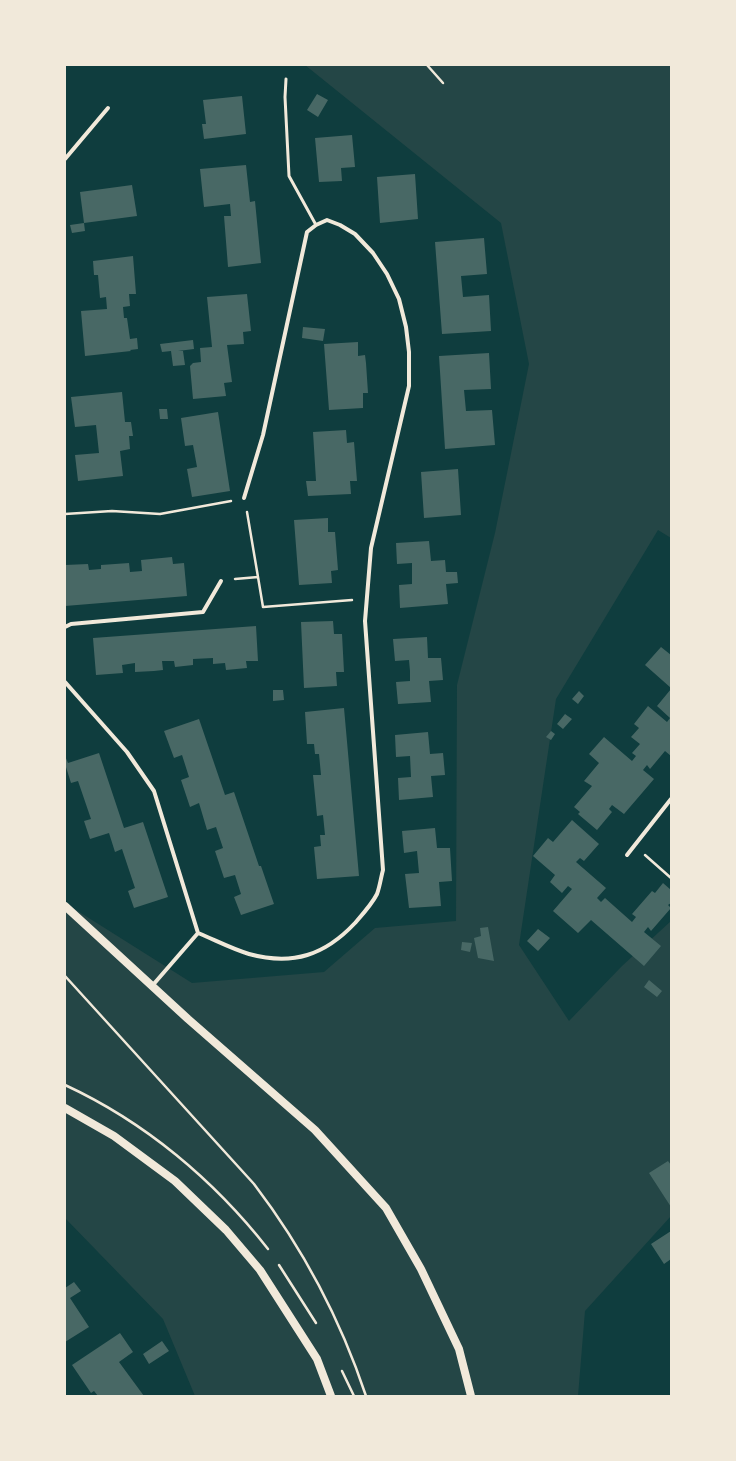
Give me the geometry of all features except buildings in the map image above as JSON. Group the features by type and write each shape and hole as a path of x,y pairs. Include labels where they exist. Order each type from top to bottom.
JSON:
{"main road":[{"path":"65,906 151,986 315,1130 386,1208 421,1268 459,1349 471,1396"},
{"path":"65,1108 114,1136 175,1181 226,1230 260,1270 317,1359 331,1396"}],"street":[{"path":"65,159 108,108"},
{"path":"198,933 249,954 283,959 302,957 324,949 340,938 360,917 377,894 383,870 365,621 366,599 371,548 410,386 408,345 399,299 387,274 374,253 355,234 340,225 327,220 316,225 307,232 263,435 244,498"},
{"path":"65,627 71,624 203,612 221,581"},
{"path":"65,682 127,752 154,791 198,933"},
{"path":"627,855 671,799"},
{"path":"151,986 198,933"}],"lane":[{"path":"286,79 285,97 289,176 316,225"}],"path":[{"path":"426,65 443,83"},
{"path":"65,514 112,511 160,514 244,498 263,607 366,599"},
{"path":"221,581 258,577"},
{"path":"635,845 671,878"},
{"path":"65,976 254,1184 268,1203 304,1258 325,1298 345,1342 366,1396"}],"shaded area":[{"path":"305,65 671,65 671,538 658,530 556,699 519,945 569,1021 622,966 671,921 671,1216 585,1311 578,1396 195,1396 163,1319 65,1218 65,903 192,983 324,972 375,928 456,921 457,685 495,533 529,364 501,223"}]}
